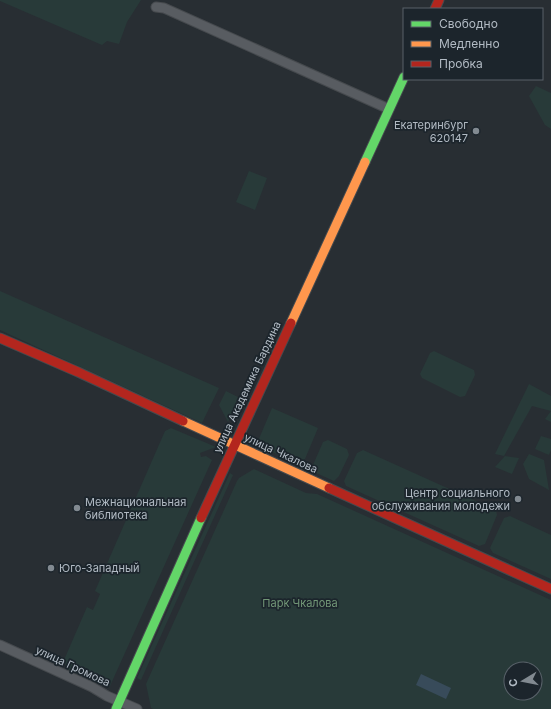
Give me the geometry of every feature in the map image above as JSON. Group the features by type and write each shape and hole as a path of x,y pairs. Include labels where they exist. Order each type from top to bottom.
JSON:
{"street":[{"path":"156,7 164,8 390,109"},
{"name":"улица Академика Бардина","path":"117,705 234,445 403,79"},
{"name":"улица Чкалова","path":"0,338 551,589"},
{"name":"улица Громова","path":"0,645 92,687 117,705 137,709"}],"green space":[{"path":"0,0 141,0 127,22 119,44 107,41 102,45"},
{"path":"536,86 551,93 551,129 545,125 529,96"},
{"path":"249,171 267,178 255,210 236,202"},
{"path":"0,291 219,388 202,423 0,330"},
{"path":"434,351 474,370 475,375 465,396 460,397 422,378 420,374 430,353"},
{"path":"529,384 551,396 551,411 532,406 504,456 495,454"},
{"path":"226,391 238,397 228,422 219,405"},
{"path":"272,408 318,428 305,459 296,463 266,449 265,444 258,441"},
{"path":"551,411 551,422 545,419"},
{"path":"171,428 216,447 200,453 201,457 206,456 212,460 110,686 104,686 67,669 64,660 87,607 93,610 100,594 95,591 165,431"},
{"path":"541,436 551,439 551,450 549,455 535,449"},
{"path":"328,440 347,449 349,455 339,476 334,481 314,472 313,465 323,442"},
{"path":"363,450 496,510 497,515 485,544 479,546 346,486 344,481 357,453"},
{"path":"529,454 544,460 549,490 529,479 523,464"},
{"path":"505,456 519,458 512,474 495,467"},
{"name":"Парк Чкалова","path":"254,469 306,493 317,494 551,600 551,709 151,708 146,684 239,478"},
{"path":"230,473 233,475 141,680 137,678"},
{"path":"510,516 551,535 551,579 493,553 490,548 504,518"}],"water":[{"path":"421,674 451,688 446,699 416,685"}],"traffic: fast":[{"path":"365,162 403,79"},
{"path":"116,709 201,518"}],"traffic: slow":[{"path":"291,323 365,162"},
{"path":"183,421 329,488"}],"traffic: jam":[{"path":"435,8 439,0"},
{"path":"201,518 291,323"},
{"path":"0,338 78,372 183,421"},
{"path":"329,488 551,589"}],"place":[{"name":"Екатеринбург 620147","path":"476,131"},
{"name":"Центр социального обслуживания молодежи","path":"518,499"},
{"name":"Межнациональная библиотека","path":"77,508"},
{"name":"Юго-Западный","path":"51,568"}]}
